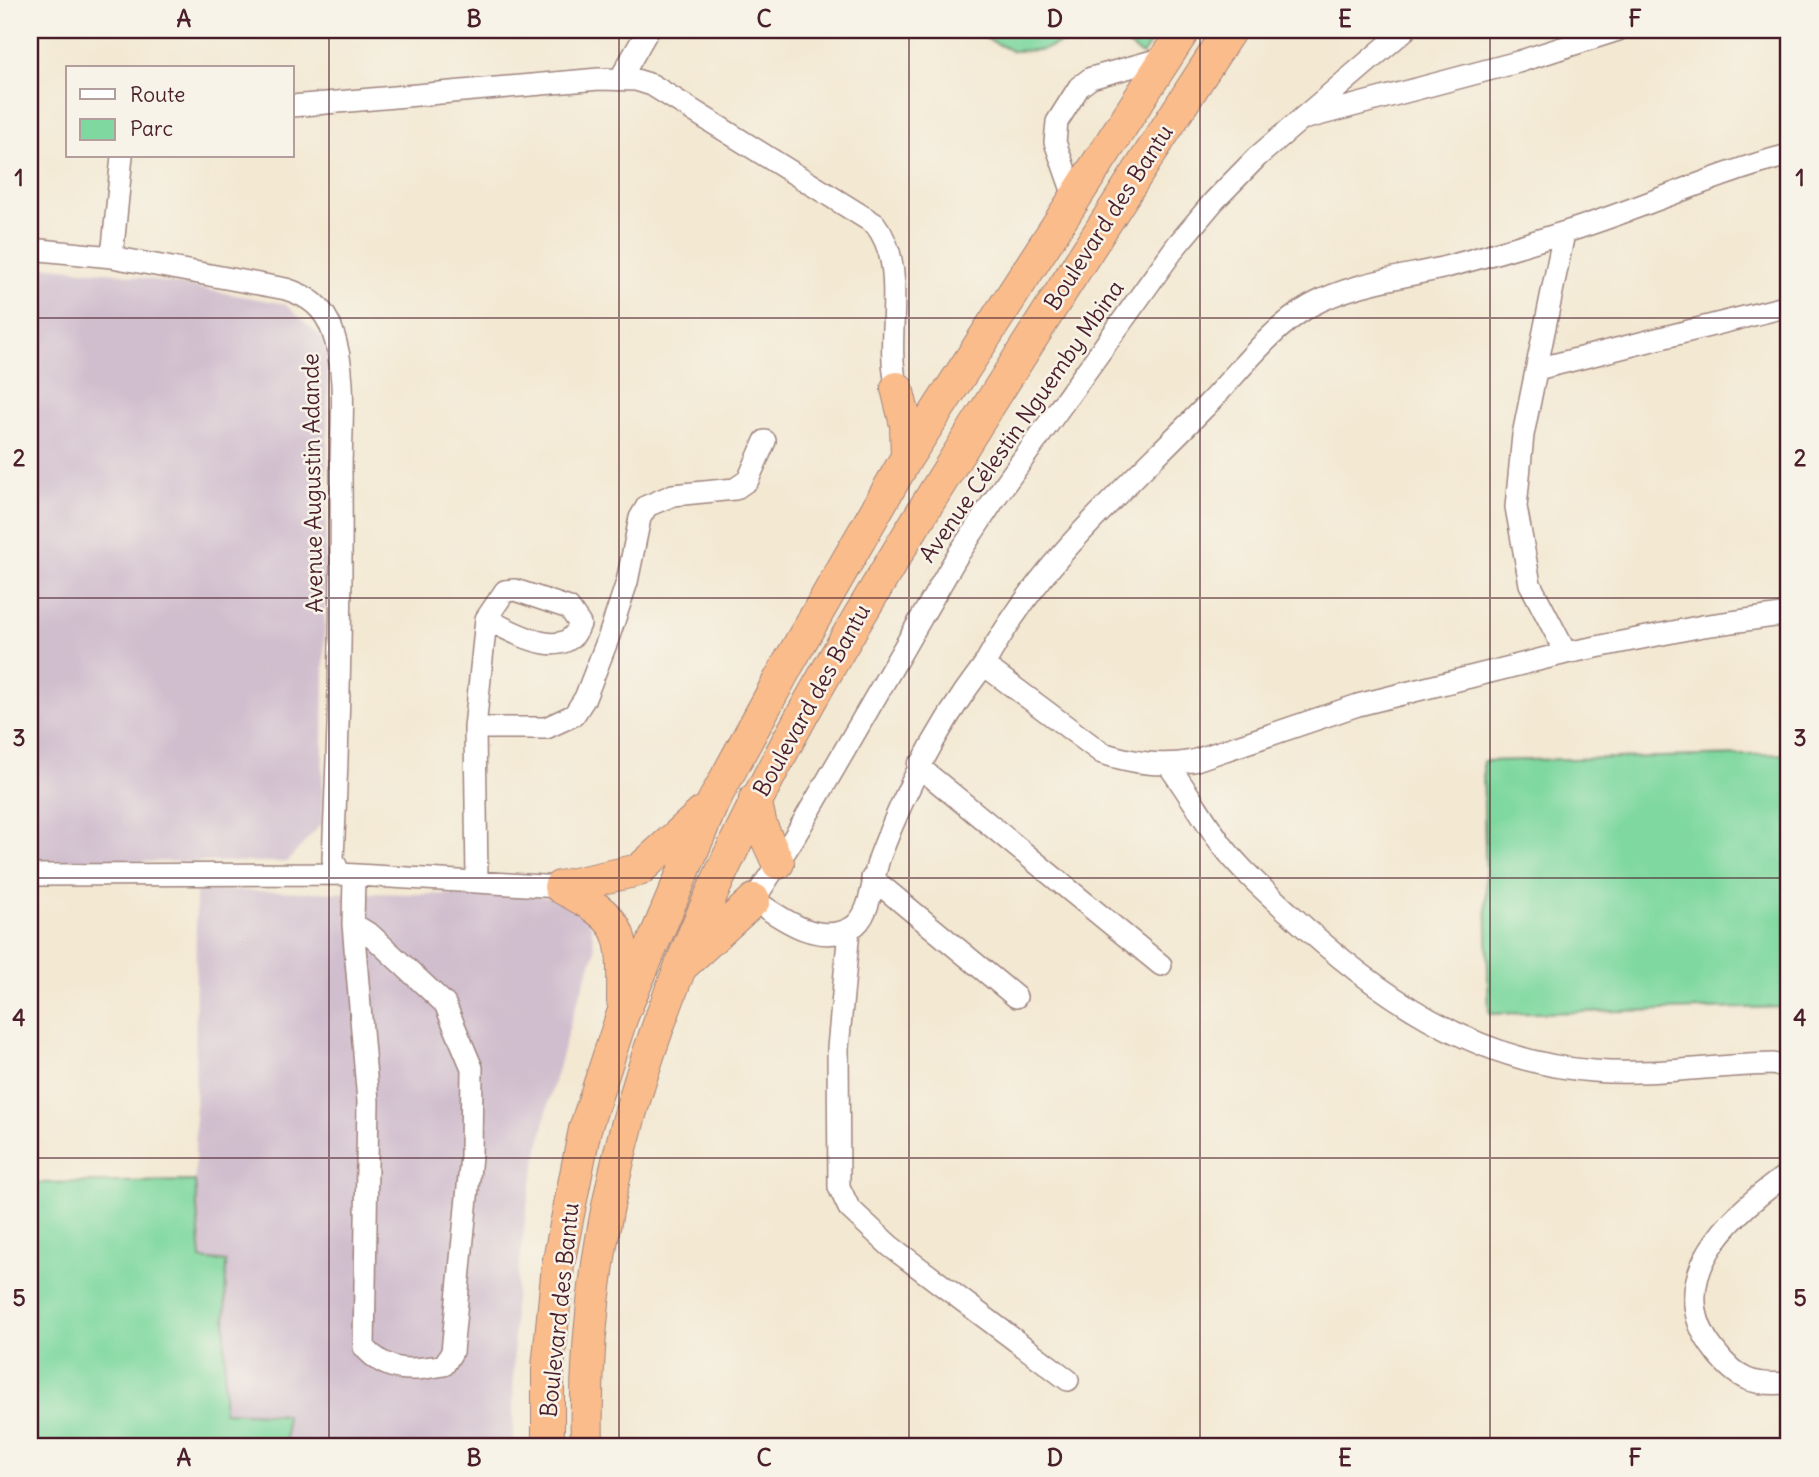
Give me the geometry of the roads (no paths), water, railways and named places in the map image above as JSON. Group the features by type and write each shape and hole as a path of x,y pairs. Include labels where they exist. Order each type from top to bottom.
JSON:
{"highway":[{"name":"Boulevard des Bantu","path":"548,1447 548,1368 558,1265 585,1129 622,1016 713,802 788,664 907,457 1184,30"},
{"name":"Boulevard des Bantu","path":"587,1447 587,1372 608,1198 638,1086 678,970 717,877 755,799 869,598 1048,308 1230,30"},
{"path":"897,388 910,400 919,402 946,399"},
{"path":"897,388 906,425 907,457"},
{"path":"755,799 761,826 778,863"},
{"path":"559,887 639,870 713,802"},
{"path":"559,887 606,913 616,926 623,947 622,1016"},
{"path":"678,970 754,900"}],"street":[{"path":"620,79 648,30"},
{"name":"Avenue Célestin Nguemby Mbina","path":"754,900 920,616 1000,491 1193,224 1296,122 1405,30"},
{"path":"1296,122 1336,108 1388,97 1618,30"},
{"path":"1074,196 1055,142 1057,122 1079,87 1091,78 1167,57"},
{"path":"1362,64 1366,82 1379,95 1388,97"},
{"path":"294,106 620,79 644,83 667,92 875,224 890,246 893,260 890,342 897,388"},
{"path":"754,900 818,934 849,930 859,923 865,911 872,878 918,766 952,706 984,665 1008,620 1038,580 1096,514 1293,317 1343,291 1461,263 1564,233 1749,165 1789,155"},
{"path":"112,257 122,158"},
{"path":"1564,233 1523,435 1516,507 1530,584 1566,653"},
{"name":"Avenue Augustin Adande","path":"30,249 112,257 294,292 320,308 333,332 339,354 341,422 341,586 333,859 347,874 368,1101 364,1348 378,1363 413,1371 444,1365 452,1353 471,1156 472,1068 445,1004 371,935 353,924"},
{"path":"1537,369 1789,306"},
{"path":"475,728 530,731 546,728 574,715 585,698 608,639 627,582 640,518 647,506 682,493 735,489 748,480 765,441"},
{"path":"984,665 1102,753 1121,760 1169,766 1193,761 1358,705 1566,653 1703,626 1789,614"},
{"path":"477,880 475,728 486,619"},
{"path":"918,766 1161,965"},
{"path":"1169,766 1223,846 1252,879 1335,956 1406,1009 1450,1031 1501,1054 1591,1072 1666,1073 1761,1065 1789,1068"},
{"path":"30,875 347,874 559,887"},
{"path":"872,878 1016,997"},
{"path":"849,930 838,1062 839,1187 849,1209 890,1246 1068,1380"},
{"path":"1789,1173 1746,1206 1713,1242 1696,1279 1695,1299 1702,1331 1737,1376 1755,1382 1789,1383"}]}
